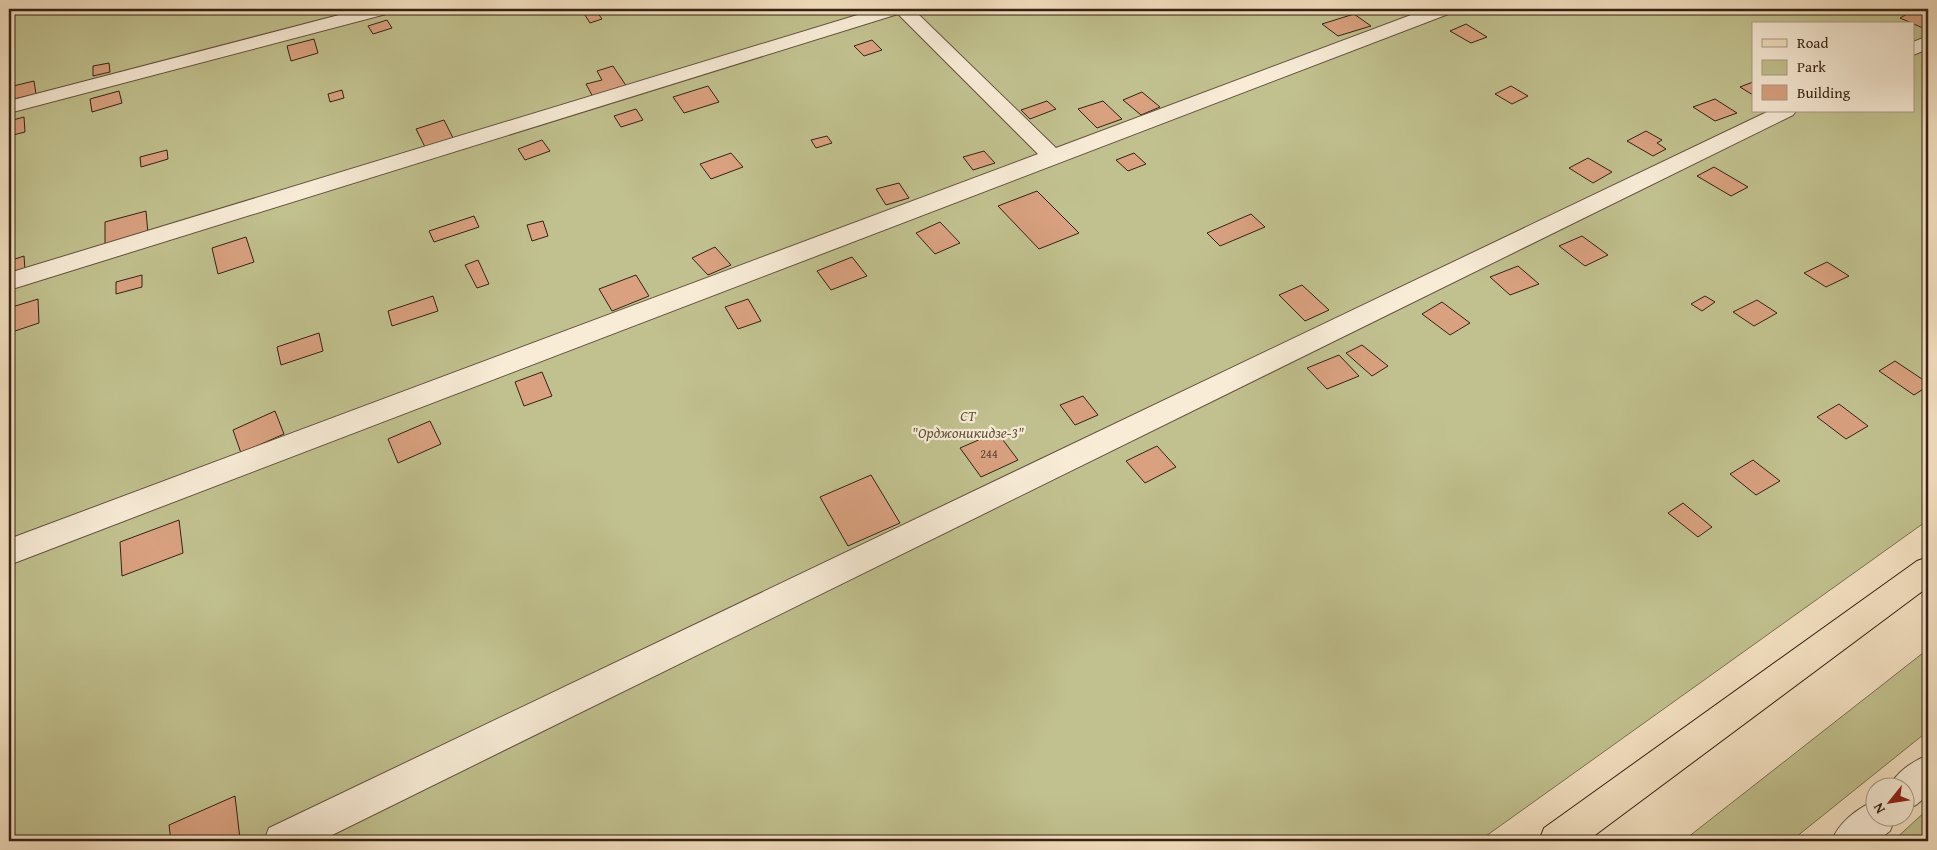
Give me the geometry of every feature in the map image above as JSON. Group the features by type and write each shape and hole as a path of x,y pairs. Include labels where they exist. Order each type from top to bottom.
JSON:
{"main road":[{"path":"1557,841 1928,570"}],"street":[{"path":"9,107 383,9"},
{"path":"9,282 896,9"},
{"path":"903,9 1053,157"},
{"path":"9,552 1444,9"},
{"path":"1914,49 1928,42"},
{"path":"282,841 1784,112"},
{"path":"1914,784 1928,772"},
{"path":"1850,841 1865,828"}],"green space":[{"name":"СТ \"Орджоникидзе-3\"","path":"9,9 1928,9 1928,520 1479,841 9,841"},
{"path":"1928,649 1928,731 1869,778 1864,778 1864,782 1791,841 1683,841"},
{"path":"1928,809 1928,841 1893,841 1907,828 1914,828 1914,822"}],"building":[{"path":"581,9 595,9 602,19 590,23"},
{"path":"1913,11 1928,17 1928,24 1923,28 1914,24 1914,22 1900,18"},
{"path":"1354,14 1371,26 1338,36 1322,24"},
{"path":"387,20 392,28 373,34 368,26"},
{"path":"1466,24 1487,37 1471,43 1450,31"},
{"path":"314,39 318,53 291,61 287,46"},
{"path":"872,40 882,50 864,56 854,46"},
{"path":"109,63 110,72 93,76 93,66"},
{"path":"613,66 627,87 593,97 586,84 602,80 597,71"},
{"path":"34,81 36,94 10,100 9,87"},
{"path":"1752,82 1752,94 1740,87"},
{"path":"708,86 719,102 684,113 673,97"},
{"path":"1511,86 1528,96 1512,104 1495,94"},
{"path":"342,90 344,98 330,102 328,94"},
{"path":"119,91 122,103 92,112 90,99"},
{"path":"1142,92 1160,107 1141,115 1123,100"},
{"path":"1715,99 1737,113 1715,121 1693,107"},
{"path":"1047,101 1056,109 1030,119 1021,110"},
{"path":"1103,101 1122,119 1097,128 1078,109"},
{"path":"636,109 643,120 621,127 614,116"},
{"path":"24,117 25,132 9,136 9,121"},
{"path":"444,120 453,138 425,147 416,129"},
{"path":"1646,131 1662,140 1657,143 1666,149 1653,156 1627,141"},
{"path":"827,136 832,143 816,148 811,140"},
{"path":"542,140 550,151 525,160 518,149"},
{"path":"167,150 168,159 141,167 140,157"},
{"path":"984,151 995,163 973,170 963,157"},
{"path":"731,153 743,167 711,179 700,164"},
{"path":"1134,153 1146,164 1128,171 1116,160"},
{"path":"1588,158 1612,172 1593,183 1569,168"},
{"path":"1714,167 1748,187 1731,196 1697,176"},
{"path":"899,183 909,198 886,205 876,189"},
{"path":"1037,191 1079,233 1039,249 998,206"},
{"path":"146,211 148,234 105,246 105,222"},
{"path":"1251,214 1265,227 1220,246 1207,233"},
{"path":"474,216 479,227 434,242 429,231"},
{"path":"543,221 548,236 532,241 527,225"},
{"path":"940,222 960,243 935,254 916,233"},
{"path":"1582,236 1608,255 1585,266 1559,246"},
{"path":"246,237 254,262 218,274 212,248"},
{"path":"715,247 731,265 708,275 692,258"},
{"path":"24,256 25,270 9,276 9,261"},
{"path":"852,257 867,276 831,290 817,271"},
{"path":"478,260 489,284 477,288 465,265"},
{"path":"1827,262 1849,276 1826,287 1804,273"},
{"path":"1518,266 1539,284 1510,295 1490,277"},
{"path":"142,275 142,287 116,294 116,282"},
{"path":"636,275 649,296 612,311 599,289"},
{"path":"1302,285 1329,310 1305,321 1279,295"},
{"path":"433,296 438,311 392,326 388,311"},
{"path":"1705,296 1715,302 1702,311 1691,304"},
{"path":"38,299 39,323 9,333 9,308"},
{"path":"748,299 761,321 738,329 725,307"},
{"path":"1757,300 1777,313 1754,326 1733,312"},
{"path":"1442,302 1470,323 1450,335 1422,314"},
{"path":"319,333 323,351 281,365 277,347"},
{"path":"1362,345 1388,366 1372,376 1346,353"},
{"path":"1339,355 1359,376 1327,389 1307,368"},
{"path":"1895,361 1928,383 1928,386 1914,395 1879,371"},
{"path":"542,372 552,396 524,406 515,382"},
{"path":"1083,396 1098,415 1075,425 1060,405"},
{"path":"1839,404 1868,426 1846,439 1817,417"},
{"path":"275,411 284,434 241,453 233,430"},
{"path":"430,421 441,444 398,463 388,439"},
{"path":"997,432 1018,460 981,477 960,448"},
{"path":"1157,446 1176,467 1145,483 1126,461"},
{"path":"1753,460 1780,481 1756,495 1730,474"},
{"path":"871,475 900,523 848,546 820,497"},
{"path":"1683,503 1712,527 1698,537 1668,513"},
{"path":"179,520 183,553 122,576 120,542"},
{"path":"235,796 240,839 236,841 171,841 169,825"}]}
